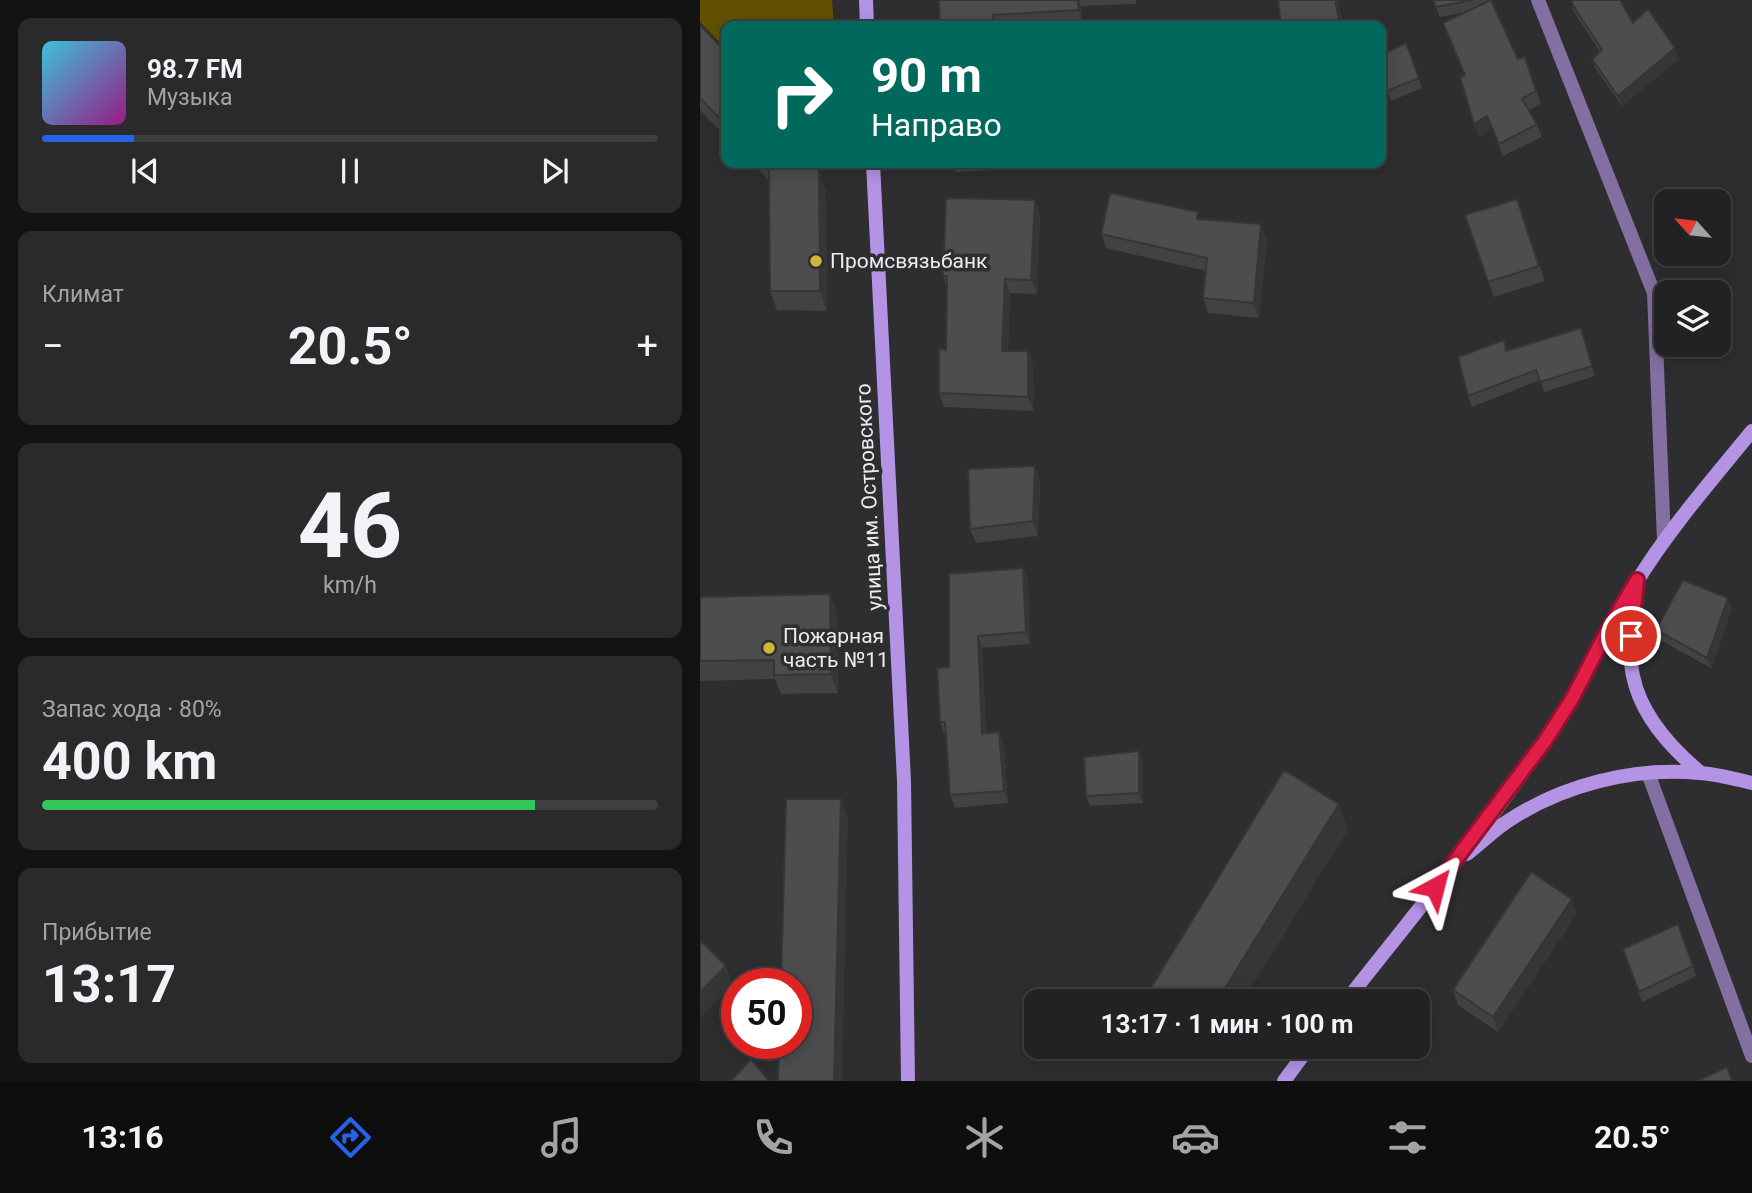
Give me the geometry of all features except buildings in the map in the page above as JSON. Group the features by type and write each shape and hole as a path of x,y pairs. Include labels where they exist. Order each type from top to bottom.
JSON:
{"street":[{"path":"866,0 867,21"},
{"path":"1538,0 1654,293 1664,541"},
{"name":"улица им. Островского","path":"873,168 904,781 908,1081"},
{"path":"1355,989 1545,741 1572,699 1637,580 1664,541 1752,431"},
{"path":"1637,580 1631,636 1632,675 1636,687 1659,730 1681,756 1702,773"},
{"path":"1450,867 1505,824 1568,790 1648,772 1702,773 1752,783"},
{"path":"1648,772 1752,1056"},
{"path":"1284,1081 1300,1059"}],"shaded area":[{"path":"700,0 832,0 834,21 721,21 721,44 700,22"}],"place":[{"name":"Промсвязьбанк","path":"816,261"},
{"name":"Пожарная часть №11","path":"769,648"}],"route":[{"path":"1435,887 1545,741 1572,699 1637,580 1631,636"}]}
